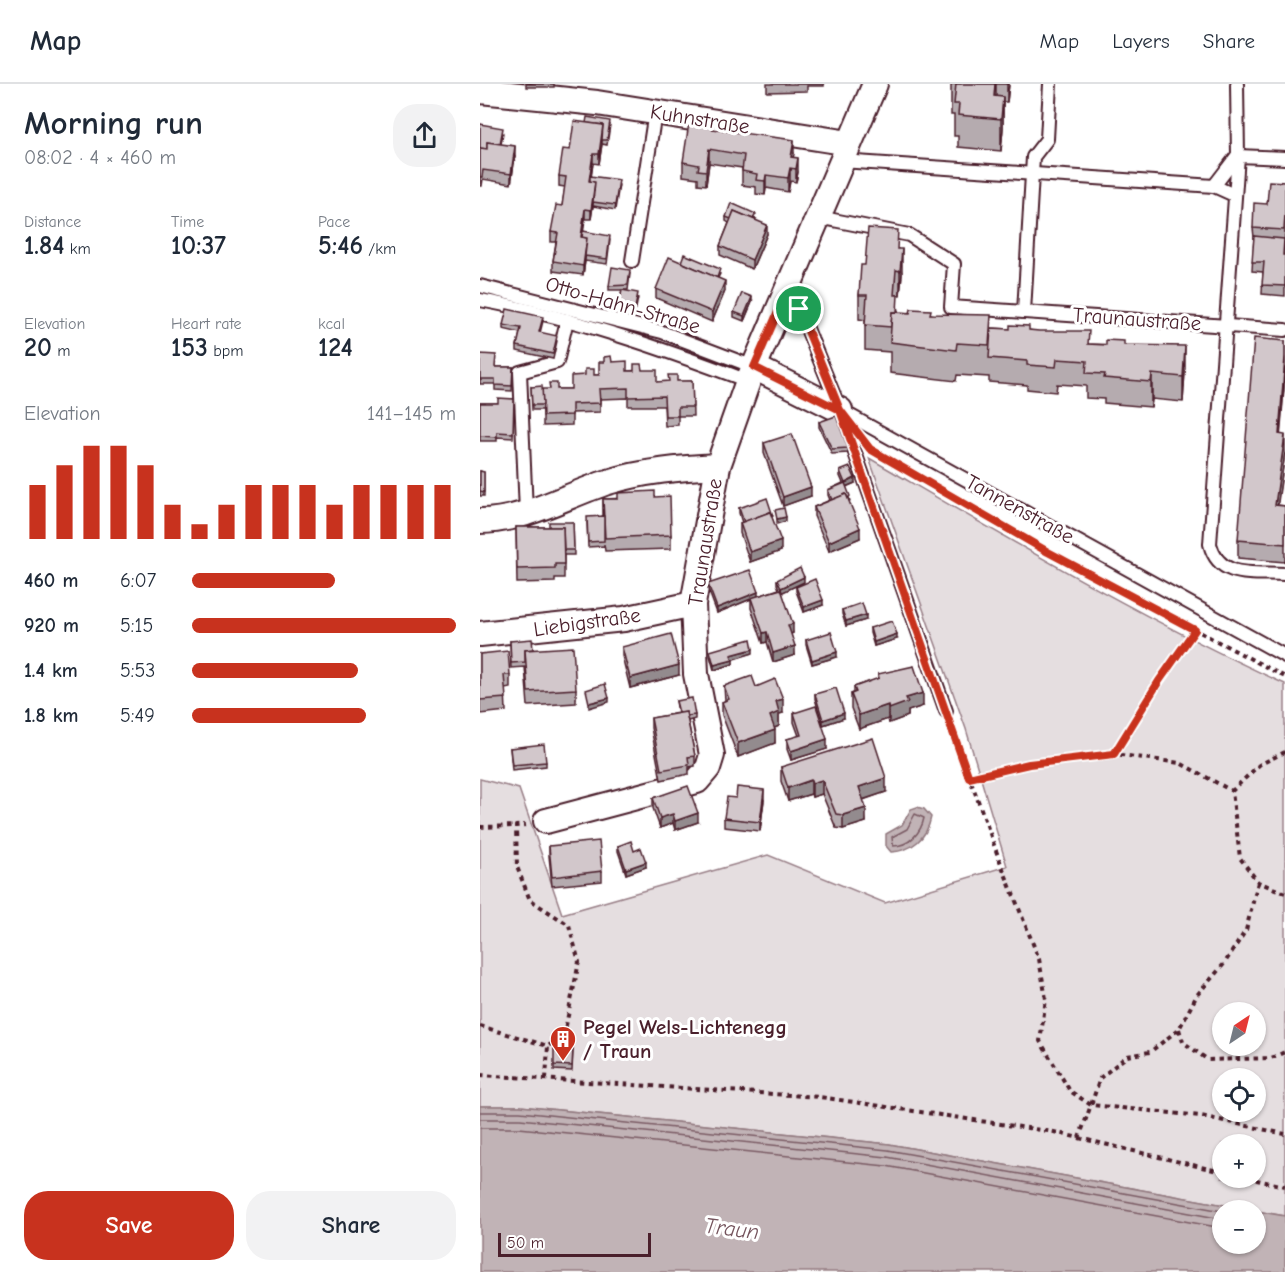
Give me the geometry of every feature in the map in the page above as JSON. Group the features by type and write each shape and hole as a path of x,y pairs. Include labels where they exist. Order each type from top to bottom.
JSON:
{"street":[{"name":"Traunaustraße","path":"546,821 697,782 708,768 712,755 696,674 693,604 718,466 751,374 874,84"},
{"name":"Kuhnstraße","path":"480,91 597,103 654,112 845,152"},
{"name":"Tannenstraße","path":"751,374 840,410"},
{"path":"480,521 526,512 608,483 657,470 718,466"},
{"name":"Liebigstraße","path":"480,634 624,619 693,604"}],"lane":[{"path":"1024,312 1033,157 1047,139 1050,84"},
{"path":"1237,84 1238,156 1210,544 1214,558 1220,566 1230,570 1285,574"},
{"path":"632,261 654,112"},
{"path":"845,152 1032,173 1214,186 1234,195"},
{"path":"1214,186 1238,156"},
{"path":"1238,156 1285,158"},
{"name":"Traunaustraße","path":"818,217 909,236 954,264 951,307 1285,330"},
{"name":"Otto-Hahn-Straße","path":"480,286 662,332 751,374"},
{"path":"785,296 799,309 840,410 946,711"},
{"name":"Otto-Hahn-Straße","path":"480,300 525,308 751,374"},
{"path":"526,512 520,372 558,362 567,320"},
{"name":"Tannenstraße","path":"840,410 1285,656"}],"path":[{"path":"864,441 870,449 1048,552 1285,676"},
{"path":"1114,754 1159,681 1195,630"},
{"path":"946,711 969,778 1039,959 1046,999 1040,1041 1070,1090 1091,1105 1201,1116 1285,1134"},
{"path":"1232,791 1259,765 1285,752"},
{"path":"969,778 1029,764 1114,754 1180,763 1232,791"},
{"path":"1232,791 1240,858 1258,882 1285,893"},
{"path":"480,827 516,826 546,821"},
{"path":"516,826 517,867 530,900 569,925 579,962 564,1035 548,1046"},
{"path":"1079,1137 1100,1078 1127,1056 1150,1052 1179,1029 1197,995 1224,964 1246,930 1258,882"},
{"path":"480,1026 548,1046"},
{"path":"1179,1029 1183,1042 1209,1060 1270,1058 1285,1052"},
{"path":"546,1079 548,1046"},
{"path":"480,1075 820,1097 1079,1137 1212,1170"},
{"path":"1266,1182 1285,1186"}],"shaded area":[{"path":"869,458 1126,605 1285,684 1285,1216 1266,1213 1266,1200 1212,1200 1212,1203 889,1144 520,1106 480,1106 480,779 519,789 562,914 768,855 885,903 1007,866 966,729"}],"water":[{"path":"917,807 924,809 931,817 926,831 912,846 891,852 886,846 886,834 902,825 911,809"},
{"name":"Traun","path":"480,1106 520,1106 889,1144 1212,1203 1212,1254 1266,1254 1266,1213 1285,1216 1285,1272 480,1272"}],"building":[{"path":"956,84 995,84 994,96 1003,97 1001,119 958,115 959,104 954,104"},
{"path":"587,117 610,121 607,140 602,140 603,125 586,123"},
{"path":"574,121 603,125 599,154 593,154 589,181 595,182 591,210 585,209 581,237 587,238 583,266 553,261 558,233 551,232 556,205 562,206 566,177 559,176 563,149 570,150"},
{"path":"689,123 713,126 712,129 794,140 791,157 798,158 796,169 790,168 788,178 766,175 765,181 756,180 757,174 742,171 744,155 709,149 706,171 698,170 699,165 683,162"},
{"path":"480,124 503,128 500,144 487,142 487,149 480,148"},
{"path":"487,142 515,146 511,174 483,170 482,177 480,177 480,148 487,149"},
{"path":"590,176 619,180 615,205 593,202 595,182 590,181"},
{"path":"1269,181 1285,182 1284,230 1253,228 1254,203 1267,204"},
{"path":"731,203 756,214 753,219 734,211 731,219 726,217"},
{"path":"734,211 767,225 752,260 720,246"},
{"path":"868,228 898,230 897,249 902,249 900,271 896,270 894,295 898,295 897,312 892,312 891,327 865,325 867,295 859,295 861,265 865,265"},
{"path":"583,231 610,236 607,259 585,256 587,238 582,237"},
{"path":"1254,236 1284,239 1285,286 1262,285 1264,262 1252,262"},
{"path":"684,254 720,269 717,278 681,262"},
{"path":"669,257 725,281 712,312 656,289"},
{"path":"612,267 630,270 628,285 609,286"},
{"path":"622,290 638,293 635,308 619,305"},
{"path":"742,293 752,297 744,316 734,312"},
{"path":"507,309 543,317 539,332 557,336 553,354 517,346 521,328 503,325"},
{"path":"911,309 931,310 930,314 991,315 989,345 957,343 956,350 890,342 892,312 910,313"},
{"path":"1010,325 1029,326 1029,330 1039,331 1089,331 1088,344 1106,345 1106,340 1124,341 1124,345 1185,346 1183,377 1152,374 1151,382 1104,378 1105,374 1086,373 1087,361 1057,359 1056,367 1027,365 1027,361 989,358 991,328 1010,329"},
{"path":"1254,338 1285,341 1279,434 1285,435 1275,505 1285,506 1285,544 1238,540"},
{"path":"480,354 496,355 495,367 513,367 512,386 495,385 495,379 480,379"},
{"path":"611,356 612,362 627,361 627,371 634,371 634,364 641,364 642,370 657,370 657,382 669,381 668,375 677,375 677,381 692,381 693,407 678,407 678,416 665,416 664,396 628,397 628,388 599,389 600,403 572,404 572,415 543,416 542,389 550,389 549,383 557,383 557,389 571,389 571,376 585,375 585,369 594,369 594,375 599,375 599,362 604,362 604,357"},
{"path":"542,386 543,405 532,405 531,387"},
{"path":"498,398 514,399 513,433 497,432 497,437 480,436 480,403 498,403"},
{"path":"836,416 848,448 832,449 819,422"},
{"path":"792,434 811,487 783,497 764,443"},
{"path":"850,467 855,478 845,483 840,471"},
{"path":"480,471 484,472 484,492 480,491"},
{"path":"845,483 850,496 848,498 846,494 832,500 828,490"},
{"path":"655,491 655,497 670,496 671,535 605,538 603,499 618,499 618,493"},
{"path":"846,494 860,528 829,542 814,507"},
{"path":"767,498 773,516 770,512 744,522 739,508"},
{"path":"784,508 786,517 777,519 775,510"},
{"path":"770,512 781,541 750,552 740,523"},
{"path":"604,516 604,541 588,542 587,517"},
{"path":"549,522 573,522 574,550 564,550 563,527 549,527"},
{"path":"516,527 563,527 564,564 555,564 555,568 517,569"},
{"path":"800,568 804,577 781,588 777,580"},
{"path":"750,570 758,592 717,608 708,584"},
{"path":"815,579 823,600 804,607 796,587"},
{"path":"781,589 793,624 788,625 795,646 773,653 767,632 763,633 751,598"},
{"path":"862,603 866,615 846,621 842,610"},
{"path":"892,621 897,634 874,642 870,628"},
{"path":"831,632 837,652 812,660 806,640"},
{"path":"671,634 679,665 630,678 622,647"},
{"path":"532,639 533,649 525,650 525,662 511,663 510,641"},
{"path":"751,639 753,649 731,655 733,660 714,665 710,651"},
{"path":"573,647 576,689 528,692 525,650"},
{"path":"508,651 510,675 504,675 506,698 480,700 480,654"},
{"path":"914,666 923,693 906,698 908,702 889,709 888,705 859,715 851,694 856,692 854,687 879,678 878,674"},
{"path":"752,676 756,687 775,679 783,699 776,701 779,712 770,716 775,730 738,743 722,702 729,699 724,686"},
{"path":"605,684 609,698 589,703 586,690"},
{"path":"836,688 844,713 823,720 815,694"},
{"path":"692,698 695,715 687,716 686,712 679,713 676,701"},
{"path":"816,706 827,739 791,751 787,739 801,735 794,713"},
{"path":"686,712 695,756 688,757 689,765 661,770 651,718"},
{"path":"873,738 886,778 859,787 866,808 843,815 836,814 822,780 812,783 811,780 788,788 781,767"},
{"path":"544,744 546,762 512,765 510,748"},
{"path":"688,786 698,813 675,821 673,814 660,818 653,798"},
{"path":"737,787 764,790 760,822 724,818 727,797 736,798"},
{"path":"599,841 602,871 552,877 549,846"},
{"path":"631,841 634,851 641,848 646,862 626,869 618,846"},
{"name":"Pegel Wels-Lichtenegg / Traun","path":"554,1048 573,1049 572,1066 554,1065"}],"place":[{"name":"Pegel Wels-Lichtenegg / Traun","path":"563,1062"}],"route":[{"path":"799,309 785,296 754,367 840,410 870,449 1048,552 1195,630 1159,681 1114,754 1067,762 1029,764 969,778 840,410 799,309"}]}
